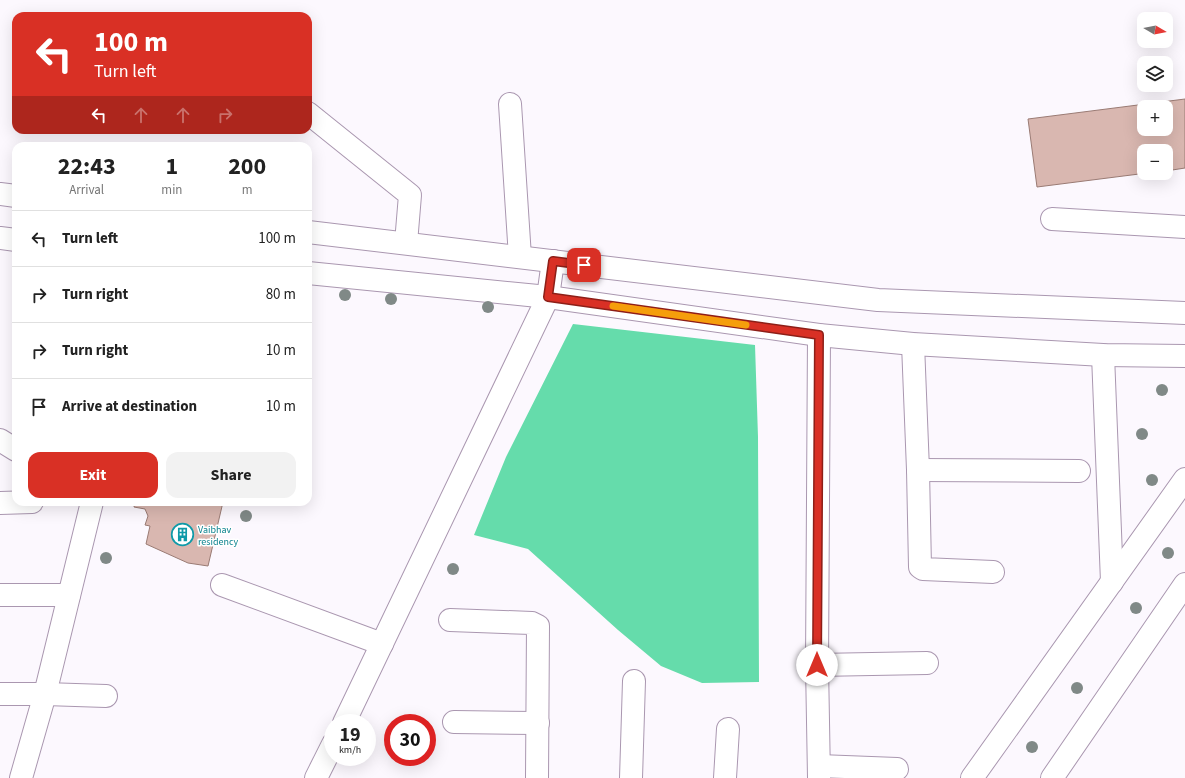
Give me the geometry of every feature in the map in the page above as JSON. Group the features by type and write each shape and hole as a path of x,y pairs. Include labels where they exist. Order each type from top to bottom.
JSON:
{"street":[{"path":"510,104 520,257"},
{"path":"312,116 410,195 406,243"},
{"path":"0,194 12,196"},
{"path":"1052,219 1185,227"},
{"path":"312,232 878,300 1185,313"},
{"path":"0,238 12,240"},
{"path":"348,714 548,297 553,261"},
{"path":"312,273 548,297 819,335 913,344 1102,355 1185,356"},
{"path":"819,335 817,665 819,772 898,769"},
{"path":"913,344 920,567 923,569 993,572"},
{"path":"1102,355 1112,582"},
{"path":"0,440 12,448"},
{"path":"918,470 1079,471"},
{"path":"972,778 1185,480"},
{"path":"0,503 12,503"},
{"path":"21,778 45,694 91,506"},
{"path":"1052,778 1185,584"},
{"path":"222,585 382,644"},
{"path":"0,595 69,595"},
{"path":"450,620 532,623 538,626 537,778"},
{"path":"817,665 927,663"},
{"path":"631,778 634,681"},
{"path":"0,694 106,696"},
{"path":"454,722 538,723"},
{"path":"725,778 728,729"},
{"path":"316,778 324,762"}],"green space":[{"path":"573,324 755,345 758,437 759,682 702,683 661,666 618,630 528,549 474,535 506,457"}],"building":[{"path":"1185,99 1185,168 1173,170 1173,144 1137,144 1137,174 1037,187 1028,119 1137,105 1137,136 1173,136 1173,101"},
{"name":"Vaibhav residency","path":"222,506 208,566 188,563 146,544 150,526 145,525 148,516 145,509 134,507"}],"slow traffic":[{"path":"613,306 746,325"}],"place":[{"name":"Vaibhav residency","path":"182,535"}],"route":[{"path":"584,265 553,261 548,297 819,335 817,665"}]}
